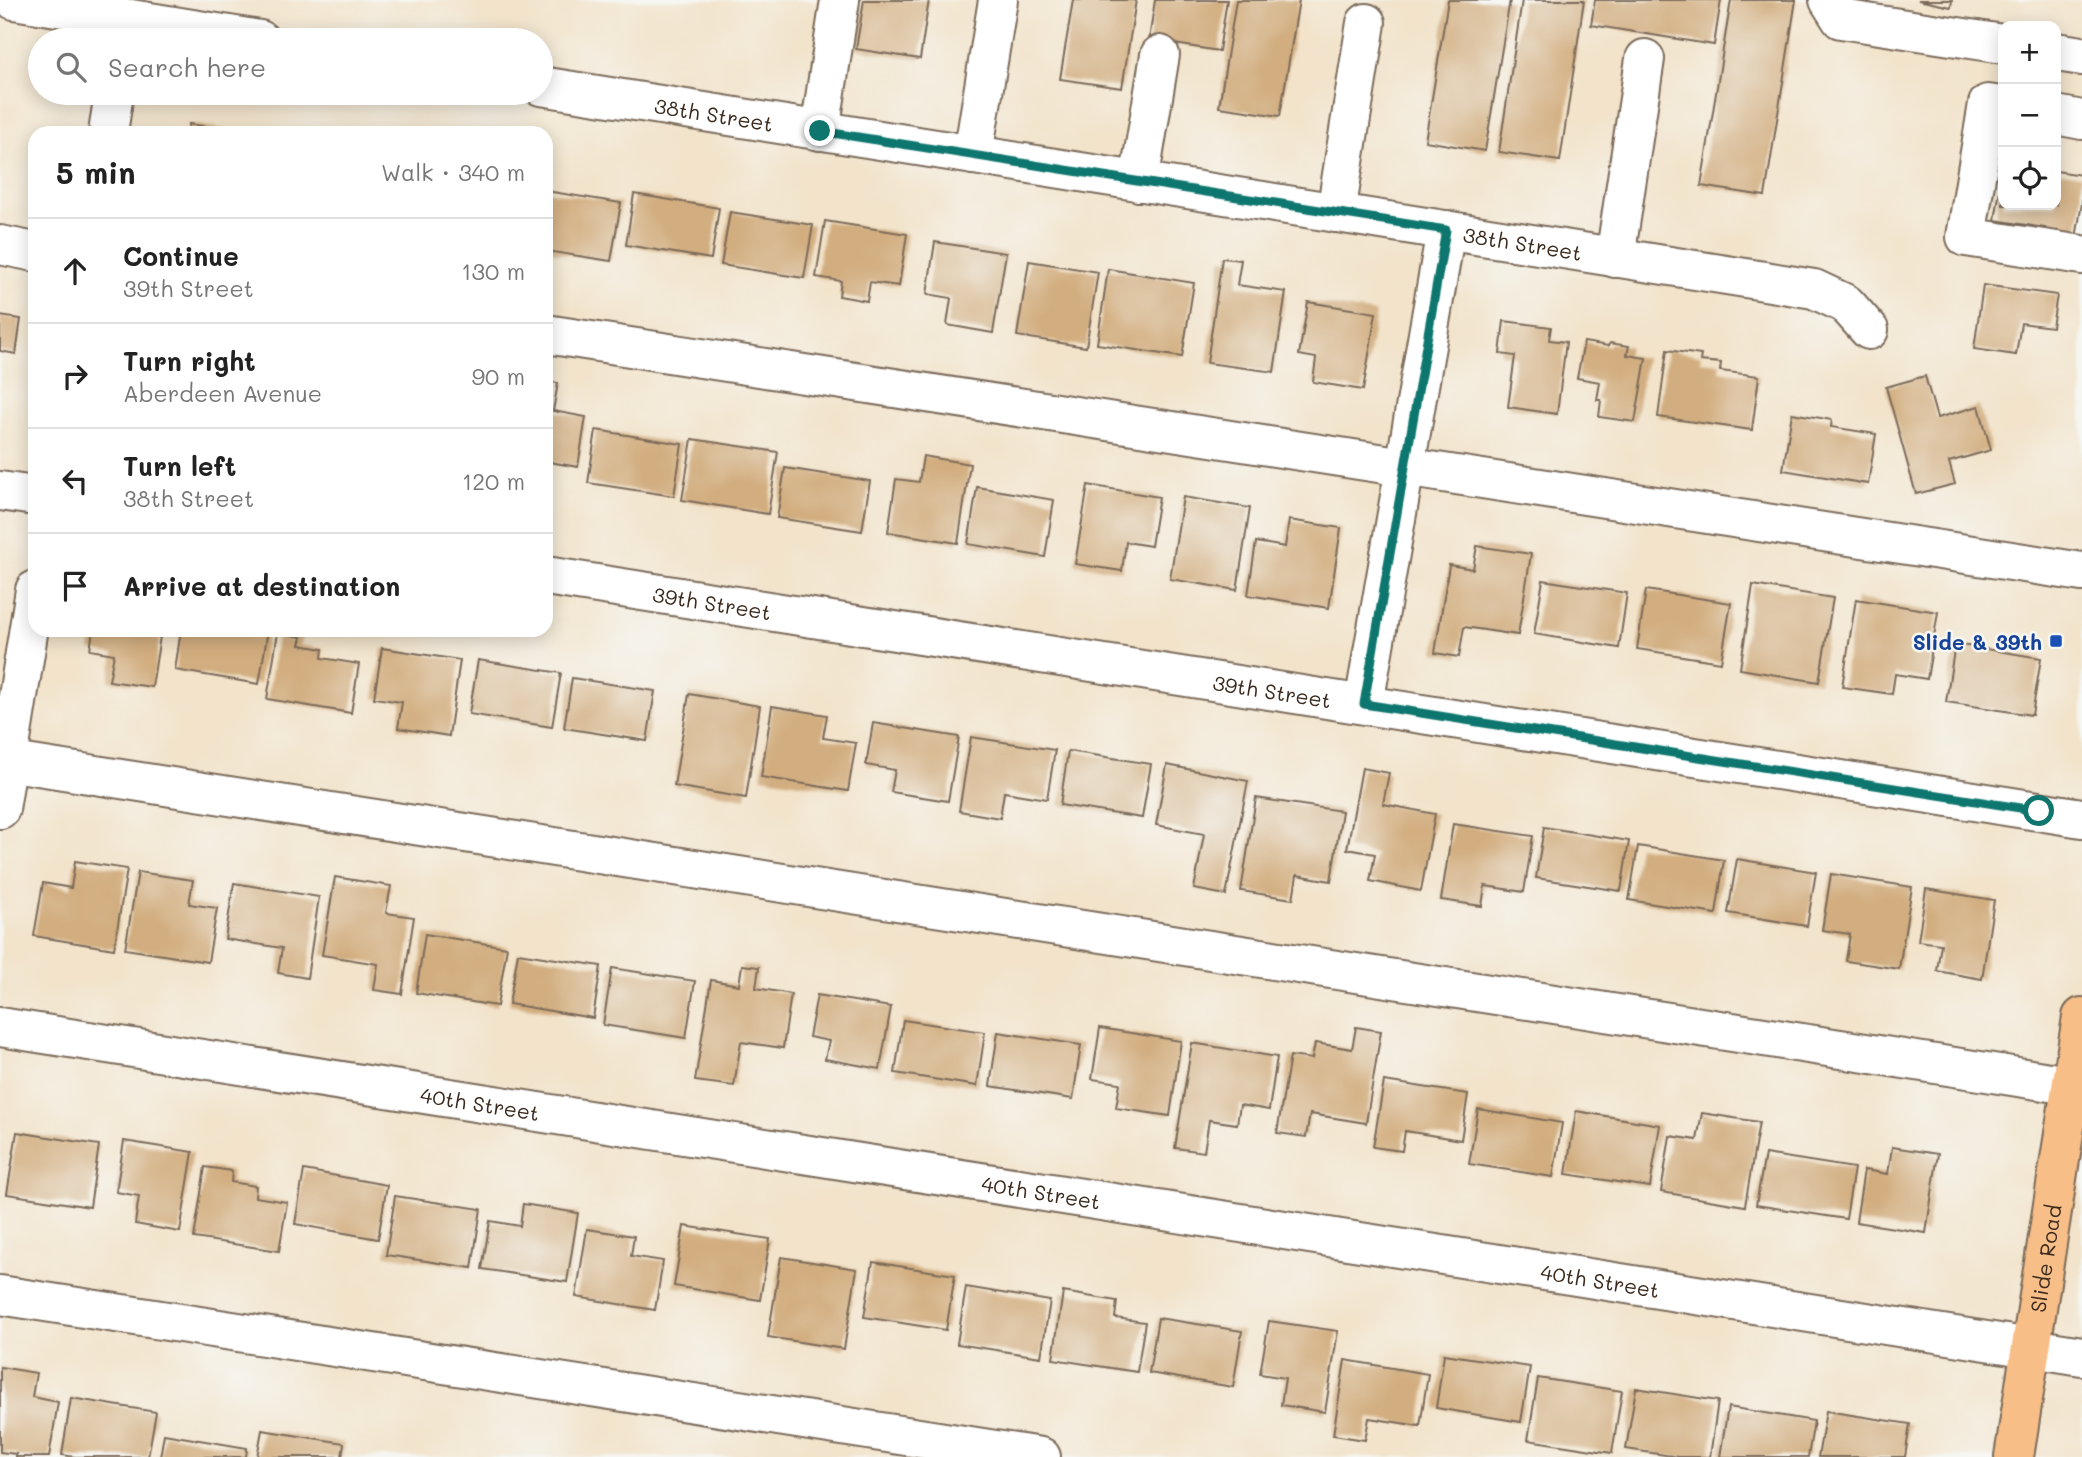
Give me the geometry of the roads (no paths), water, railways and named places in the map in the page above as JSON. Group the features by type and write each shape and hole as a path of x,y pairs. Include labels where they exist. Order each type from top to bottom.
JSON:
{"main road":[{"name":"Slide Road","path":"2014,1457 2077,1086 2082,1017"}],"street":[{"path":"14,0 120,28"},
{"path":"820,131 841,0"},
{"path":"973,155 998,0"},
{"path":"1829,0 1841,19 1998,43"},
{"path":"1336,213 1366,23"},
{"path":"2061,53 2082,56"},
{"path":"1139,182 1160,55"},
{"path":"1615,258 1645,60"},
{"name":"38th Street","path":"553,88 1814,289 1846,304 1869,330"},
{"path":"1998,105 1988,104 1966,237 2082,255"},
{"path":"109,126 112,105"},
{"path":"2061,117 2082,120"},
{"path":"1364,704 1446,230"},
{"path":"0,245 28,251"},
{"path":"553,335 2082,572"},
{"path":"0,491 28,495"},
{"name":"39th Street","path":"553,577 2082,818"},
{"path":"0,809 4,760 28,628"},
{"path":"4,760 2077,1086"},
{"name":"40th Street","path":"0,1027 2082,1356"},
{"path":"0,1295 1041,1457"}],"place":[{"name":"Slide & 39th","path":"2056,641"}]}
